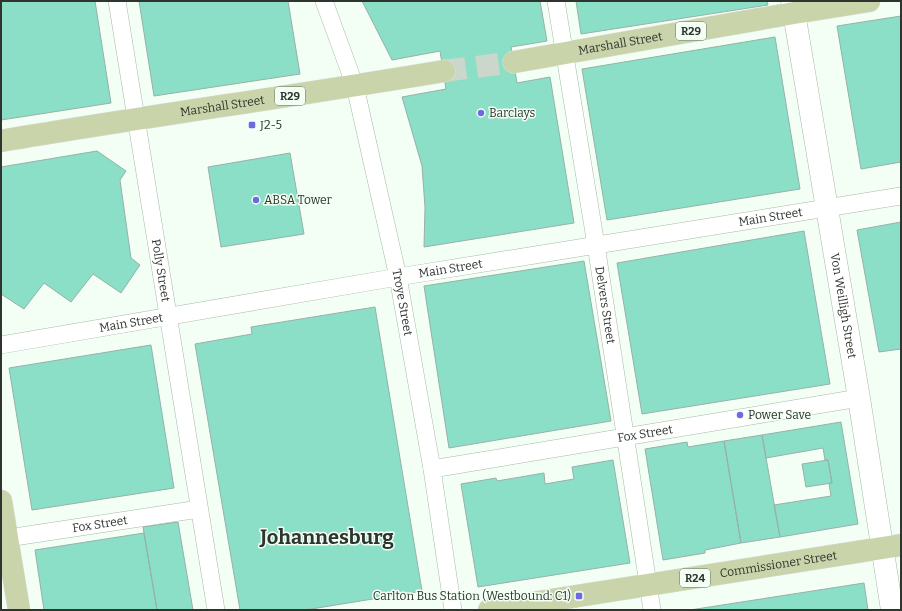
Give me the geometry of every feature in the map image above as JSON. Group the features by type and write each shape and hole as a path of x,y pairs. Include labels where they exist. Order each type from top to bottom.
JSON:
{"main road":[{"name":"Marshall Street","path":"514,62 564,55 793,7 869,1"},
{"name":"Von Weilligh Street","path":"793,7 859,398 891,547 892,610"},
{"name":"Marshall Street","path":"1,141 136,118 355,86 444,71"},
{"path":"1,501 4,539 19,610"},
{"name":"Commissioner Street","path":"489,610 891,547"}],"street":[{"name":"Polly Street","path":"117,1 216,610"},
{"name":"Troye Street","path":"324,1 355,86 398,277 432,468 454,610"},
{"name":"Delvers Street","path":"556,1 596,245 652,610"},
{"name":"Main Street","path":"1,345 398,277 901,196"},
{"name":"Fox Street","path":"432,468 859,398"},
{"name":"Fox Street","path":"4,539 199,509"}],"building":[{"path":"1,1 95,1 111,103 1,120"},
{"path":"139,1 288,1 300,74 154,96"},
{"name":"Barclays","path":"362,1 540,1 547,41 511,47 517,83 550,77 574,223 424,247 425,207 422,166 402,97 446,89 440,51 392,60"},
{"path":"576,1 767,1 768,5 581,34"},
{"path":"901,16 901,162 861,169 837,26"},
{"path":"775,37 800,189 607,220 582,69"},
{"path":"97,151 126,171 120,180 131,258 140,265 121,293 93,274 71,302 44,283 24,309 1,294 1,167"},
{"name":"ABSA Tower","path":"290,153 304,234 221,247 208,167"},
{"path":"901,222 901,349 879,352 857,230"},
{"path":"804,231 830,384 642,414 617,263"},
{"path":"584,261 611,421 449,448 424,286"},
{"path":"375,307 422,591 305,610 240,610 195,344 252,334 251,327"},
{"path":"151,345 174,488 32,510 9,368"},
{"path":"841,422 858,524 780,537 774,505 831,496 829,483 832,483 828,460 825,460 823,448 766,458 762,435"},
{"path":"762,435 780,537 741,543 724,441"},
{"path":"724,441 741,543 705,550 705,553 663,560 645,449 687,442 688,447"},
{"path":"613,460 630,563 478,587 461,484 496,478 497,481 544,473 545,484 574,479 572,467"},
{"path":"828,460 832,483 806,487 802,464"},
{"path":"178,522 193,610 157,610 143,527"},
{"path":"144,533 157,610 44,610 35,550"},
{"path":"864,583 868,610 690,610"}],"tunnel":[{"path":"444,71 514,62"}],"place":[{"name":"Barclays","path":"481,113"},
{"name":"J2-5","path":"252,125"},
{"name":"ABSA Tower","path":"256,200"},
{"name":"Power Save","path":"740,415"},
{"name":"Carlton Bus Station (Westbound: C1)","path":"579,596"}],"district":[{"name":"Johannesburg","path":"327,537"}]}
